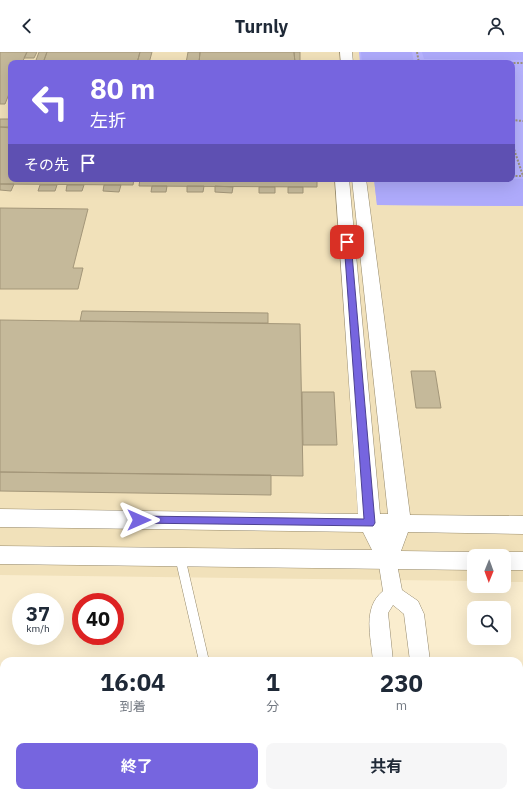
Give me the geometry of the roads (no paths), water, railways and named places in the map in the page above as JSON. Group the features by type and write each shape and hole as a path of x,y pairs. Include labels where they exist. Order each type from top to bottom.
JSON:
{"street":[{"path":"342,182 370,523 387,559 393,594 411,607 414,614 419,657"},
{"path":"359,182 400,523 387,559"},
{"path":"0,518 523,525"},
{"path":"0,555 467,561"},
{"path":"511,561 523,561"},
{"path":"383,657 378,613 382,603 393,594"}],"lane":[{"path":"180,557 203,657"}]}
